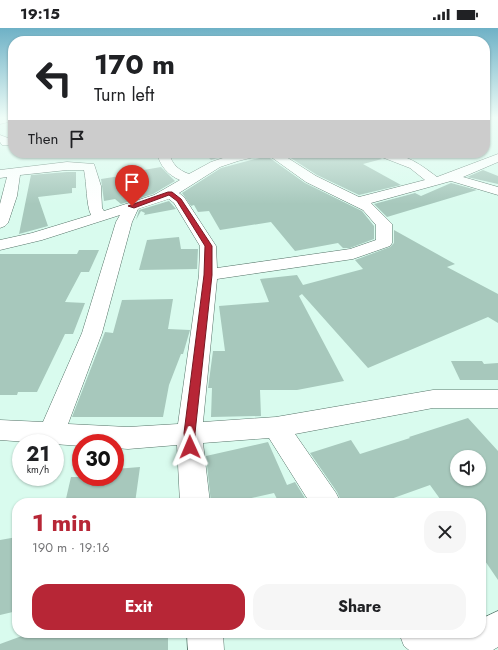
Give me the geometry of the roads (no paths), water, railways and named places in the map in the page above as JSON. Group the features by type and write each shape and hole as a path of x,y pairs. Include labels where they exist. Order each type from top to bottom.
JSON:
{"street":[{"path":"164,158 173,171 179,176 190,179"},
{"path":"0,245 100,217 170,193 212,166 239,158"},
{"path":"208,275 353,254 384,243 384,224 368,207 311,179 280,158"},
{"path":"396,158 414,165 434,181"},
{"path":"357,202 451,177 498,158"},
{"path":"0,174 67,166 90,167 94,186 95,208 100,217"},
{"path":"0,223 10,196 14,173"},
{"path":"451,177 498,191"},
{"path":"170,193 179,200 208,246 208,275 189,433 195,498"},
{"path":"0,430 51,434 92,333 124,222 132,206"},
{"path":"64,435 128,438 276,427 433,399 498,399"},
{"path":"276,427 323,498"},
{"path":"486,635 498,629"},
{"path":"205,638 206,650"},
{"path":"422,638 434,649 441,650"},
{"path":"453,650 479,638"}]}
